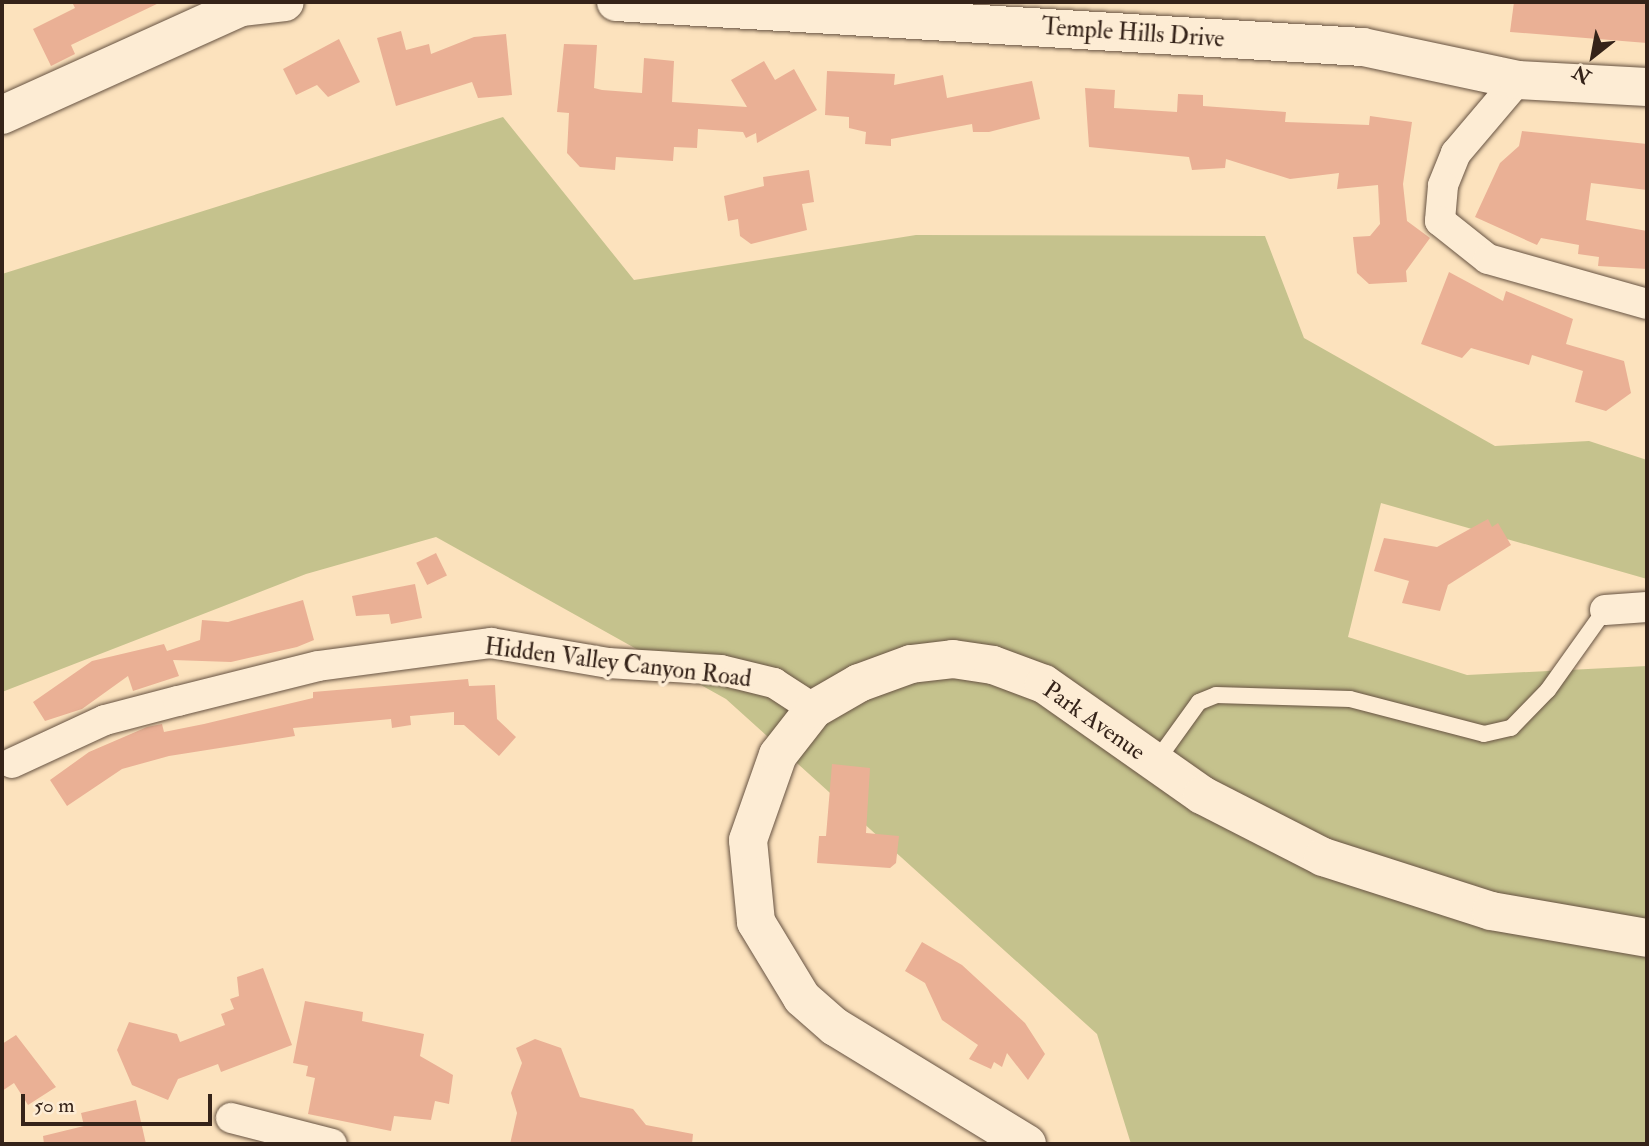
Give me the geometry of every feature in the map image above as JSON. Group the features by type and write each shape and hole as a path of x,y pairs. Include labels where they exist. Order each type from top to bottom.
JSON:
{"main road":[{"path":"2,115 241,7 285,2"},
{"name":"Temple Hills Drive","path":"616,2 1363,47 1518,80 1647,88"},
{"name":"Park Avenue","path":"1027,1144 835,1027 802,998 756,922 747,840 779,755 814,709 859,683 911,664 953,659 993,665 1044,684 1155,763 1261,828 1323,856 1491,911 1647,938"}],"street":[{"path":"1518,80 1457,153 1443,186 1440,221 1488,259 1647,304"},
{"path":"1605,610 1647,607"},
{"name":"Hidden Valley Canyon Road","path":"12,764 105,720 178,701 318,666 491,643 608,663 721,670 774,683 814,709"},
{"path":"231,1118 332,1144"}],"lane":[{"path":"1155,763 1199,702 1216,695 1350,699 1484,734 1511,728 1548,690 1605,610"}],"shaded area":[{"path":"503,117 634,280 916,235 1265,236 1304,338 1495,446 1589,441 1647,460 1647,579 1381,503 1348,637 1467,675 1647,666 1647,1144 1131,1144 1097,1034 726,699 436,537 306,574 2,692 2,274"}],"building":[{"path":"72,2 161,2 71,45 75,54 51,66 33,29 75,8"},
{"path":"1514,2 1647,2 1647,43 1510,32"},
{"path":"401,31 406,50 429,44 431,54 474,37 506,34 512,95 478,98 472,82 396,106 377,38"},
{"path":"339,39 360,82 328,97 317,85 296,95 283,69"},
{"path":"564,44 597,45 594,88 642,93 644,58 674,61 672,102 747,107 731,80 764,61 775,80 794,69 817,110 757,143 756,133 746,138 743,132 698,129 697,148 674,147 673,161 616,157 615,170 580,167 567,153 569,113 557,112"},
{"path":"827,71 895,74 894,85 943,75 947,98 1032,81 1040,119 989,132 973,132 972,124 891,139 891,146 865,144 866,132 849,128 849,117 825,115"},
{"path":"1085,88 1115,90 1114,108 1177,112 1178,94 1203,95 1203,106 1286,112 1285,122 1369,125 1370,116 1412,122 1403,184 1407,221 1430,238 1406,271 1407,282 1369,284 1357,273 1353,237 1370,236 1380,224 1378,185 1337,189 1339,173 1290,179 1226,159 1225,168 1192,170 1189,157 1089,147"},
{"path":"1522,131 1647,144 1647,190 1591,183 1586,220 1647,231 1647,269 1598,266 1599,257 1578,254 1579,245 1541,238 1537,245 1475,217 1500,163 1519,146"},
{"path":"809,170 814,202 802,204 807,230 751,244 740,236 738,219 728,221 724,196 764,186 763,177"},
{"path":"1449,272 1503,301 1506,291 1573,319 1566,344 1624,361 1631,393 1606,411 1575,402 1583,371 1532,355 1529,365 1471,348 1462,358 1421,344"},
{"path":"1488,519 1492,527 1498,523 1511,545 1448,585 1440,611 1402,603 1409,581 1374,571 1384,538 1437,547"},
{"path":"436,553 447,575 427,585 416,563"},
{"path":"415,584 422,618 391,624 389,614 356,616 352,596"},
{"path":"303,600 314,640 297,647 231,662 173,660 179,676 133,691 128,676 82,709 45,721 33,702 92,661 164,644 167,651 200,640 202,620 228,622"},
{"path":"468,679 469,686 495,685 497,719 516,737 499,756 464,725 454,725 454,712 410,716 411,725 392,728 391,719 293,728 295,736 169,756 122,769 67,806 50,780 89,752 147,727 162,724 164,732 204,724 313,698 313,692"},
{"path":"832,764 870,768 866,833 899,836 896,863 890,868 817,863 819,836 826,836"},
{"path":"922,942 962,965 1025,1023 1045,1054 1028,1080 1007,1053 1002,1067 994,1062 991,1069 969,1059 978,1045 942,1020 925,983 905,971"},
{"path":"263,968 292,1045 221,1072 218,1064 178,1079 168,1100 132,1085 117,1050 129,1022 177,1034 180,1042 225,1025 221,1014 234,1009 230,999 239,996 237,977"},
{"path":"305,1001 363,1012 362,1021 424,1034 420,1056 453,1075 449,1104 435,1101 431,1120 394,1116 391,1131 308,1114 315,1078 306,1076 308,1066 293,1063"},
{"path":"16,1035 56,1087 28,1105 14,1083 2,1091 2,1044"},
{"path":"535,1039 561,1048 580,1097 633,1109 646,1125 693,1134 692,1144 510,1144 517,1113 511,1093 522,1063 516,1048"},
{"path":"136,1100 146,1144 44,1144 43,1136 84,1126 81,1113"}]}
